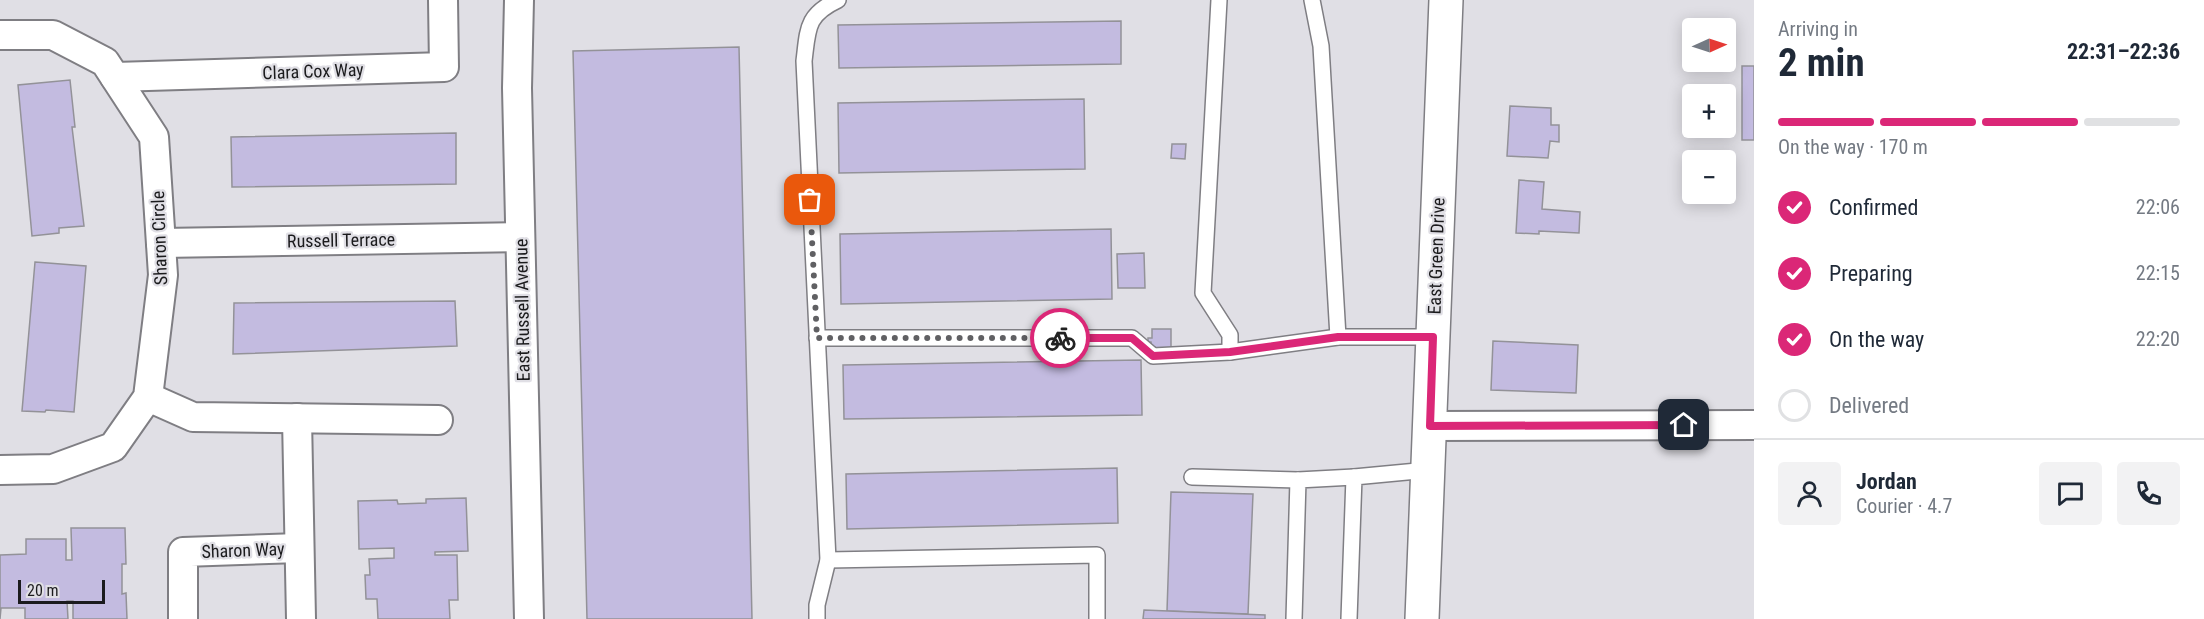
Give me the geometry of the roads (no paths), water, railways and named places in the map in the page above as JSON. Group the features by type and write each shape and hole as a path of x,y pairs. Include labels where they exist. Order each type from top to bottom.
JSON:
{"main road":[{"name":"East Green Drive","path":"1422,619 1446,0"}],"street":[{"name":"Clara Cox Way","path":"115,76 444,67 443,0"},
{"name":"East Russell Avenue","path":"519,0 517,88 529,619"},
{"name":"Sharon Circle","path":"0,35 53,35 105,62 115,76 154,137 163,275 148,397 113,447 53,470 0,470"},
{"name":"Russell Terrace","path":"161,243 520,237"},
{"path":"148,397 193,417 438,420"},
{"name":"Sharon Way","path":"297,418 301,619"},
{"path":"1430,426 1754,425"},
{"name":"Sharon Way","path":"183,619 183,552 299,548"}],"lane":[{"path":"817,619 817,605 828,560 804,61 809,23 825,6 838,0"},
{"path":"1219,0 1203,293 1230,335 1230,352"},
{"path":"1312,0 1321,46 1338,337"},
{"path":"817,338 1132,338 1153,356 1230,352 1338,337 1433,337"},
{"path":"1192,477 1298,480 1428,470"},
{"path":"1349,619 1354,477"},
{"path":"1294,619 1298,480"},
{"path":"828,560 1097,555 1097,619"}]}
